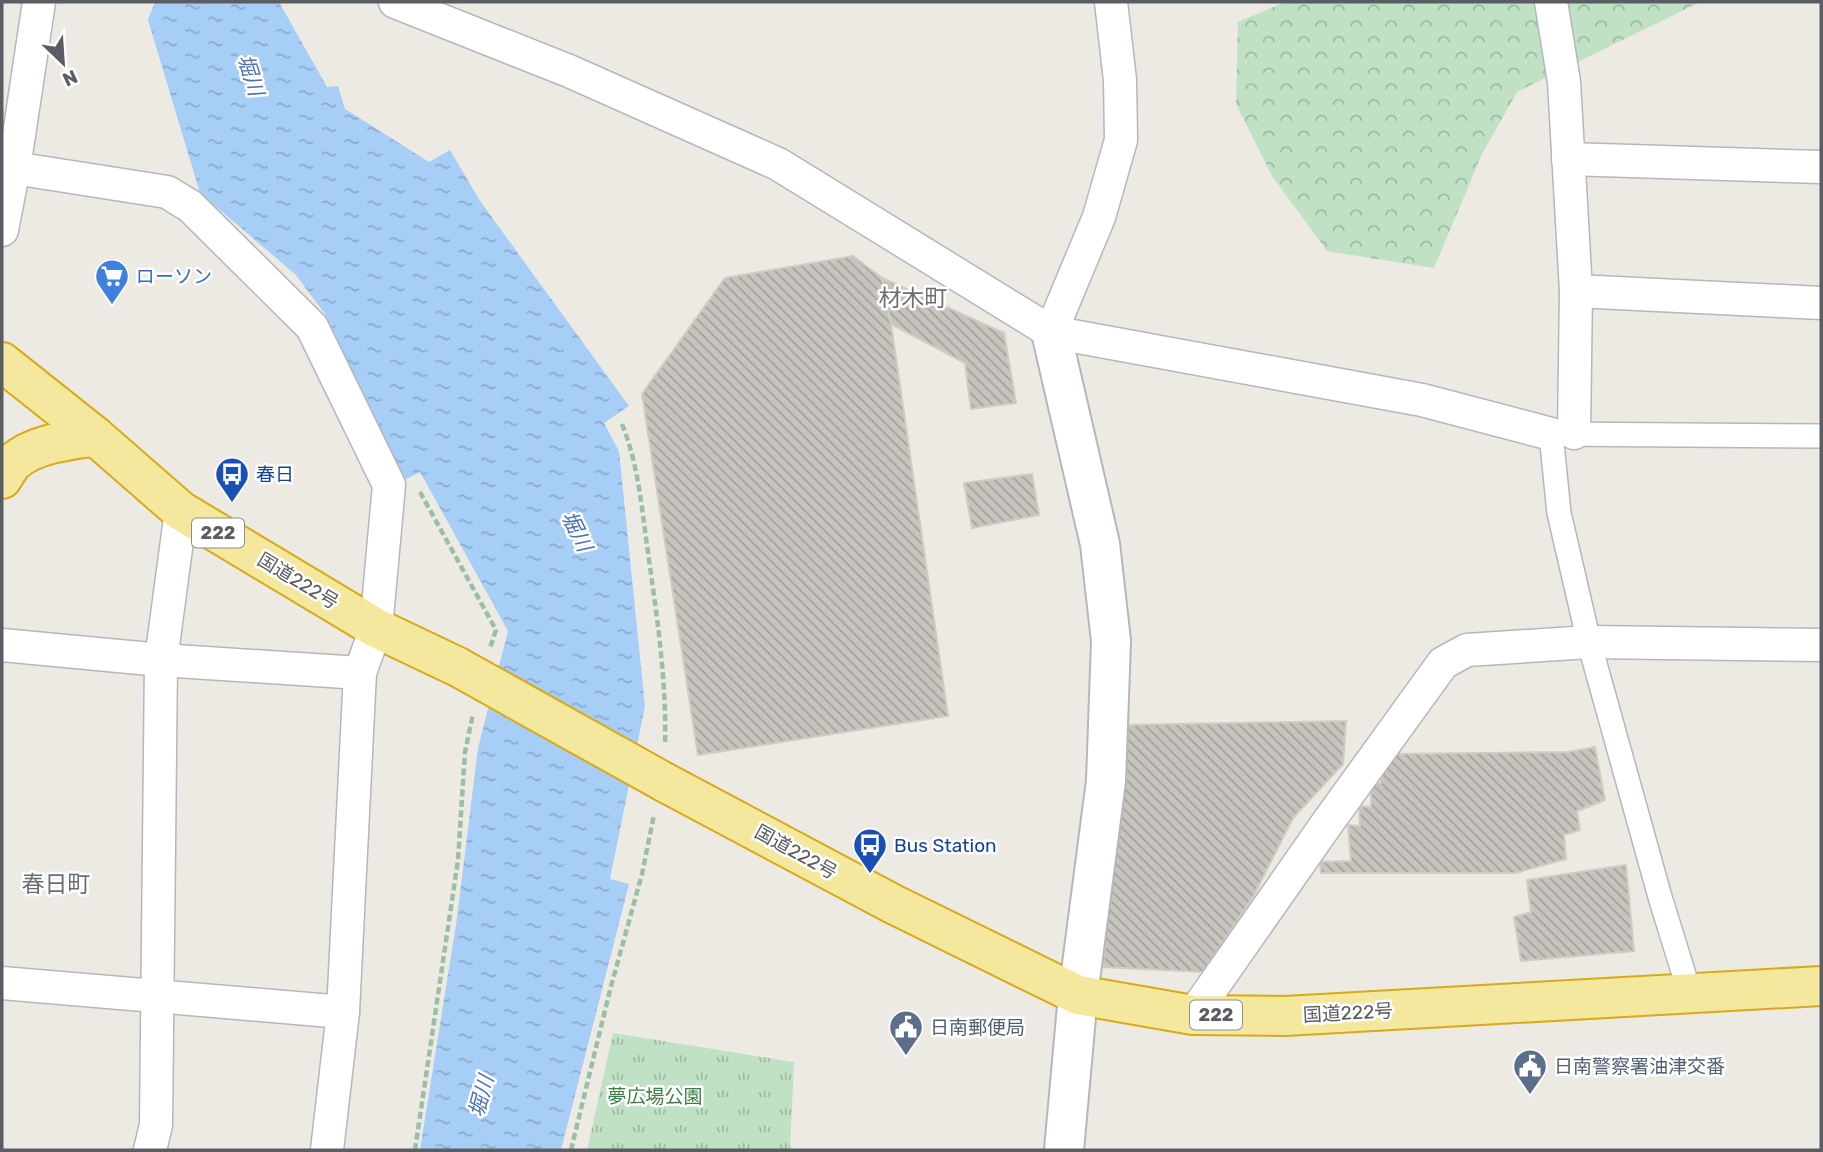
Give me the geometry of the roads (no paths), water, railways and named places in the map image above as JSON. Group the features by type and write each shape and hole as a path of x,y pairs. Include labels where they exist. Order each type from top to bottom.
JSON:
{"highway":[{"name":"国道222号","path":"2,362 95,436 181,511 376,628 470,673 664,782 892,904 1078,995 1194,1015 1285,1016 1821,986"},
{"path":"2,479 14,461 33,450 95,436"}],"street":[{"path":"2,230 15,168 39,2"},
{"path":"395,2 569,71 778,164 1051,332 1422,400 1563,434 1821,436"},
{"path":"1064,1150 1078,995 1106,782 1111,640 1100,544 1051,332 1099,217 1121,140 1120,80 1111,2"},
{"path":"1551,2 1564,82 1576,291 1559,513 1589,642 1690,994"},
{"path":"1568,159 1821,167"},
{"path":"15,168 167,192 190,206 312,327 389,485 376,628 360,673 343,1012 327,1150"},
{"path":"1576,291 1821,303"},
{"path":"150,1150 156,1125 159,995 161,660 181,511"},
{"path":"1194,1015 1443,663 1467,650 1589,642 1821,645"},
{"path":"2,645 161,660 360,673"},
{"path":"2,983 343,1012"}],"water":[{"name":"堀川","path":"155,2 279,2 327,87 338,86 345,109 429,162 450,150 480,201 629,406 604,423 619,451 645,706 610,879 629,884 561,1150 420,1150 457,918 478,748 508,631 420,472 402,481 325,314 296,275 200,193 148,20"}],"place":[{"name":"ローソン","path":"112,306"},
{"name":"春日","path":"232,504"},
{"name":"Bus Station","path":"870,875"},
{"name":"日南郵便局","path":"906,1057"},
{"name":"日南警察署油津交番","path":"1530,1096"}],"district":[{"name":"材木町","path":"913,298"},
{"name":"春日町","path":"56,884"}],"park label":[{"name":"夢広場公園","path":"655,1096"}]}
